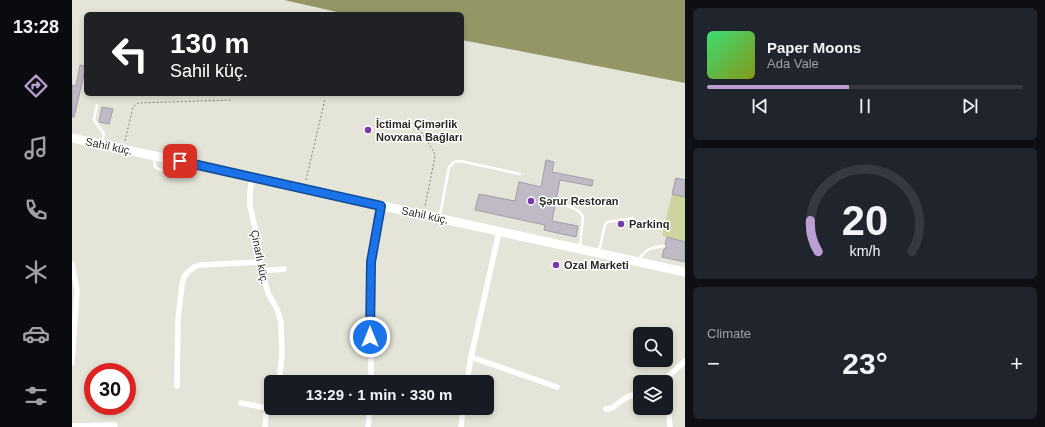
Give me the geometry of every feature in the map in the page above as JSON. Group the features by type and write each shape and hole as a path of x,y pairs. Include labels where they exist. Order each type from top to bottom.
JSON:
{"main road":[{"name":"Sahil küç.","path":"72,138 685,272"}],"street":[{"name":"Çinarlı küç.","path":"252,177 250,206 256,232 259,262 268,293 278,309 281,322 282,354 280,375"},
{"path":"371,375 371,262 381,206"},
{"path":"468,375 470,357 499,232"},
{"path":"177,386 178,319 184,277 194,267 200,265 259,262"},
{"path":"72,266 77,290 72,363"},
{"path":"261,271 284,269"},
{"path":"470,357 557,387"},
{"path":"670,375 685,361"},
{"path":"606,409 612,408 633,394"},
{"path":"242,403 264,407"},
{"path":"265,427 267,415"},
{"path":"368,427 369,415"},
{"path":"460,427 462,415"},
{"path":"669,415 670,427"},
{"path":"72,426 115,425"}],"lane":[{"path":"97,105 94,120 104,134 101,144"},
{"path":"440,218 449,167 454,162 460,161 520,174"},
{"path":"561,203 582,213 583,217 580,249"},
{"path":"598,253 607,222 633,218"},
{"path":"637,262 647,250 664,246"}],"path":[{"path":"304,189 325,99"},
{"path":"124,149 133,107 138,103 232,100"},
{"path":"415,122 434,152 435,157 423,215"}],"shaded area":[{"path":"284,0 685,0 685,83 464,40 464,12 337,12"},
{"path":"672,194 685,197 685,242 662,236"}],"building":[{"path":"80,65 84,66 84,74 74,117 72,117 72,85 76,86"},
{"path":"102,107 113,109 109,124 99,122"},
{"path":"546,160 554,162 552,172 593,180 592,186 560,180 552,221 578,226 576,237 544,230 545,225 475,210 479,194 515,201 519,182 541,187"},
{"path":"676,178 685,180 685,197 672,194"},
{"path":"667,237 685,242 685,262 662,257 664,249 667,247 665,244"}],"place":[{"name":"İctimai Çimərlik Novxana Bağları","path":"368,130"},
{"name":"Şərur Restoran","path":"531,201"},
{"name":"Parkinq","path":"621,224"},
{"name":"Ozal Marketi","path":"556,265"}],"route":[{"path":"180,161 381,206 371,262 370,337"}]}
